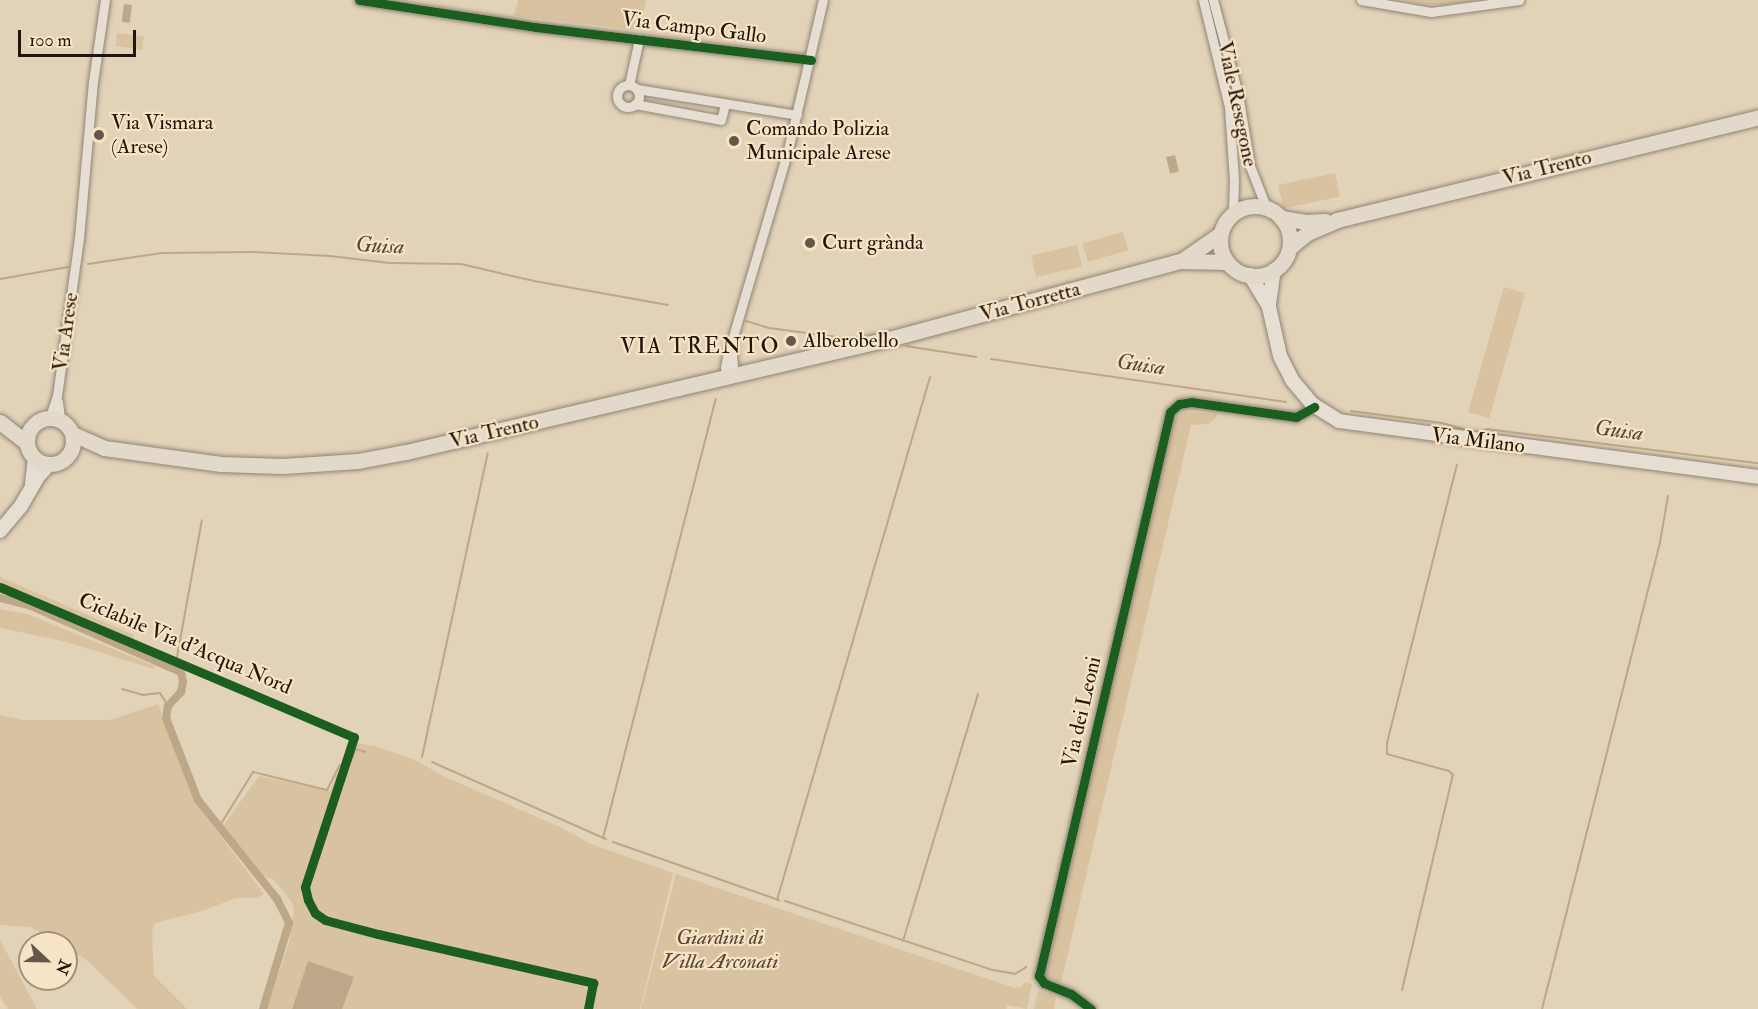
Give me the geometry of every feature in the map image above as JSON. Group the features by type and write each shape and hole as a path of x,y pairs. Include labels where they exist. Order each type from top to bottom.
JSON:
{"main road":[{"name":"Via Trento","path":"1317,225 1758,117"},
{"path":"1290,247 1289,232 1281,218 1266,207 1249,206 1233,213 1220,234 1221,249 1227,262 1238,271 1250,275 1274,270 1284,260 1290,247 1317,225"},
{"path":"1281,218 1317,225"},
{"name":"Via Torretta","path":"1181,261 1220,234"},
{"name":"Via Torretta","path":"879,341 1181,261 1227,262"},
{"name":"Via Trento","path":"49,464 63,460 70,453 104,448 236,465 311,465 358,461 406,452 879,341"},
{"path":"27,443 32,426 43,418 55,418"},
{"name":"Via Trento","path":"55,418 68,425 73,434 104,448"},
{"path":"3,423 32,426"},
{"path":"3,423 27,443 35,458 49,464"},
{"path":"70,453 74,444 73,434"}],"street":[{"name":"Via Arese","path":"55,418 75,267 105,0"},
{"name":"Via Campo Gallo","path":"359,0 410,9 811,60"},
{"path":"730,377 733,365 731,347 797,115 823,0"},
{"name":"Viale Resegone","path":"1203,0 1229,107 1234,181 1233,213"},
{"name":"Viale Resegone","path":"1213,0 1238,94 1250,166 1266,207"},
{"path":"1361,0 1431,12 1519,0"},
{"path":"635,104 639,96 633,87 639,39"},
{"path":"725,104 721,120 635,104 625,106 618,99 619,90 633,87 797,115"},
{"path":"1269,306 1274,270"},
{"path":"1250,275 1269,306"},
{"name":"Via Milano","path":"1269,306 1285,368 1295,385 1314,407 1351,424 1758,477"},
{"name":"Via dei Leoni","path":"1091,1009 1071,994 1044,983 1039,976 1170,412 1176,405 1183,403 1296,417 1314,407"},
{"name":"Via Trento","path":"32,485 35,458"},
{"name":"Via Trento","path":"0,531 21,506 32,485 49,464"}],"green space":[{"path":"518,0 646,0 640,30 514,16"},
{"path":"1401,0 1482,0 1433,5"},
{"path":"117,33 144,37 142,50 115,46"},
{"path":"1335,173 1340,196 1283,209 1278,185"},
{"path":"1123,232 1128,250 1088,262 1083,244"},
{"path":"1077,245 1082,266 1036,277 1031,256"},
{"path":"1504,287 1525,293 1489,418 1468,412"},
{"path":"1184,412 1217,414 1208,424 1191,425 1061,983 1041,975 1171,423"},
{"path":"0,577 134,635 131,645 31,602 0,595"},
{"path":"0,609 27,614 155,666 154,669 63,641 0,628"},
{"path":"158,704 196,803 264,894 257,898 236,898 202,911 155,923 152,931 154,976 187,1009 137,1009 87,960 78,955 78,931 38,931 31,927 0,925 0,715 23,720 110,720"},
{"path":"355,743 375,746 415,760 445,777 560,827 591,844 673,873 640,1009 342,1009 353,977 308,962 292,1009 266,1009 289,943 294,910 292,902 273,879 263,877 223,826 259,776 330,791 336,774 347,768"},
{"name":"Giardini di Villa Arconati","path":"676,874 1015,988 1021,987 1025,982 1032,984 1027,1009 1007,1005 1006,1009 641,1009"},
{"path":"0,940 18,974 18,991 27,991 37,1009 8,1009 0,997"},
{"path":"1038,991 1056,996 1054,1009 1034,1009"}],"shaded area":[{"path":"124,4 132,5 130,23 122,22"},
{"path":"1175,155 1179,172 1170,174 1166,157"},
{"path":"308,961 354,977 342,1009 292,1009"}],"waterway":[{"name":"Guisa","path":"88,264 162,253 254,252 330,256 390,263 461,264 534,281 668,305"},
{"name":"Guisa","path":"0,279 68,267"},
{"name":"Guisa","path":"746,321 769,328 844,338"},
{"name":"Guisa","path":"906,346 976,357"},
{"name":"Guisa","path":"991,359 1286,402"},
{"path":"777,900 930,377"},
{"path":"603,838 716,399"},
{"name":"Guisa","path":"1351,411 1442,423 1470,431"},
{"name":"Guisa","path":"1478,432 1487,429 1758,463"},
{"path":"422,757 488,453"},
{"path":"1402,990 1453,775 1449,771 1387,754 1387,743 1457,465"},
{"path":"1542,1009 1660,542 1668,496"},
{"path":"177,657 202,520"},
{"path":"0,598 29,605 181,672 183,682 181,692 168,706 166,718 198,800 277,899 289,923 263,1009"},
{"path":"122,689 143,695 160,693 168,706"},
{"path":"903,941 978,694"},
{"path":"348,767 356,749 366,752"},
{"path":"432,762 606,839"},
{"path":"219,827 253,772 327,790 340,765"},
{"path":"613,842 779,900"},
{"path":"785,901 993,970 1015,974 1026,967"},
{"path":"283,930 288,932"}],"cycle path":[{"path":"359,0 535,27 811,60"},
{"path":"1091,1009 1071,994 1044,983 1039,976 1170,412 1179,404 1191,402 1296,417 1314,407"},
{"name":"Ciclabile Via d’Acqua Nord","path":"0,587 354,737 305,887 308,900 315,913 325,920 378,934 593,983 588,1009"}],"place":[{"name":"Via Vismara (Arese)","path":"99,135"},
{"name":"Comando Polizia Municipale Arese","path":"734,141"},
{"name":"Curt grànda","path":"810,243"},
{"name":"Alberobello","path":"791,341"}],"district":[{"name":"VIA TRENTO","path":"700,347"}]}
